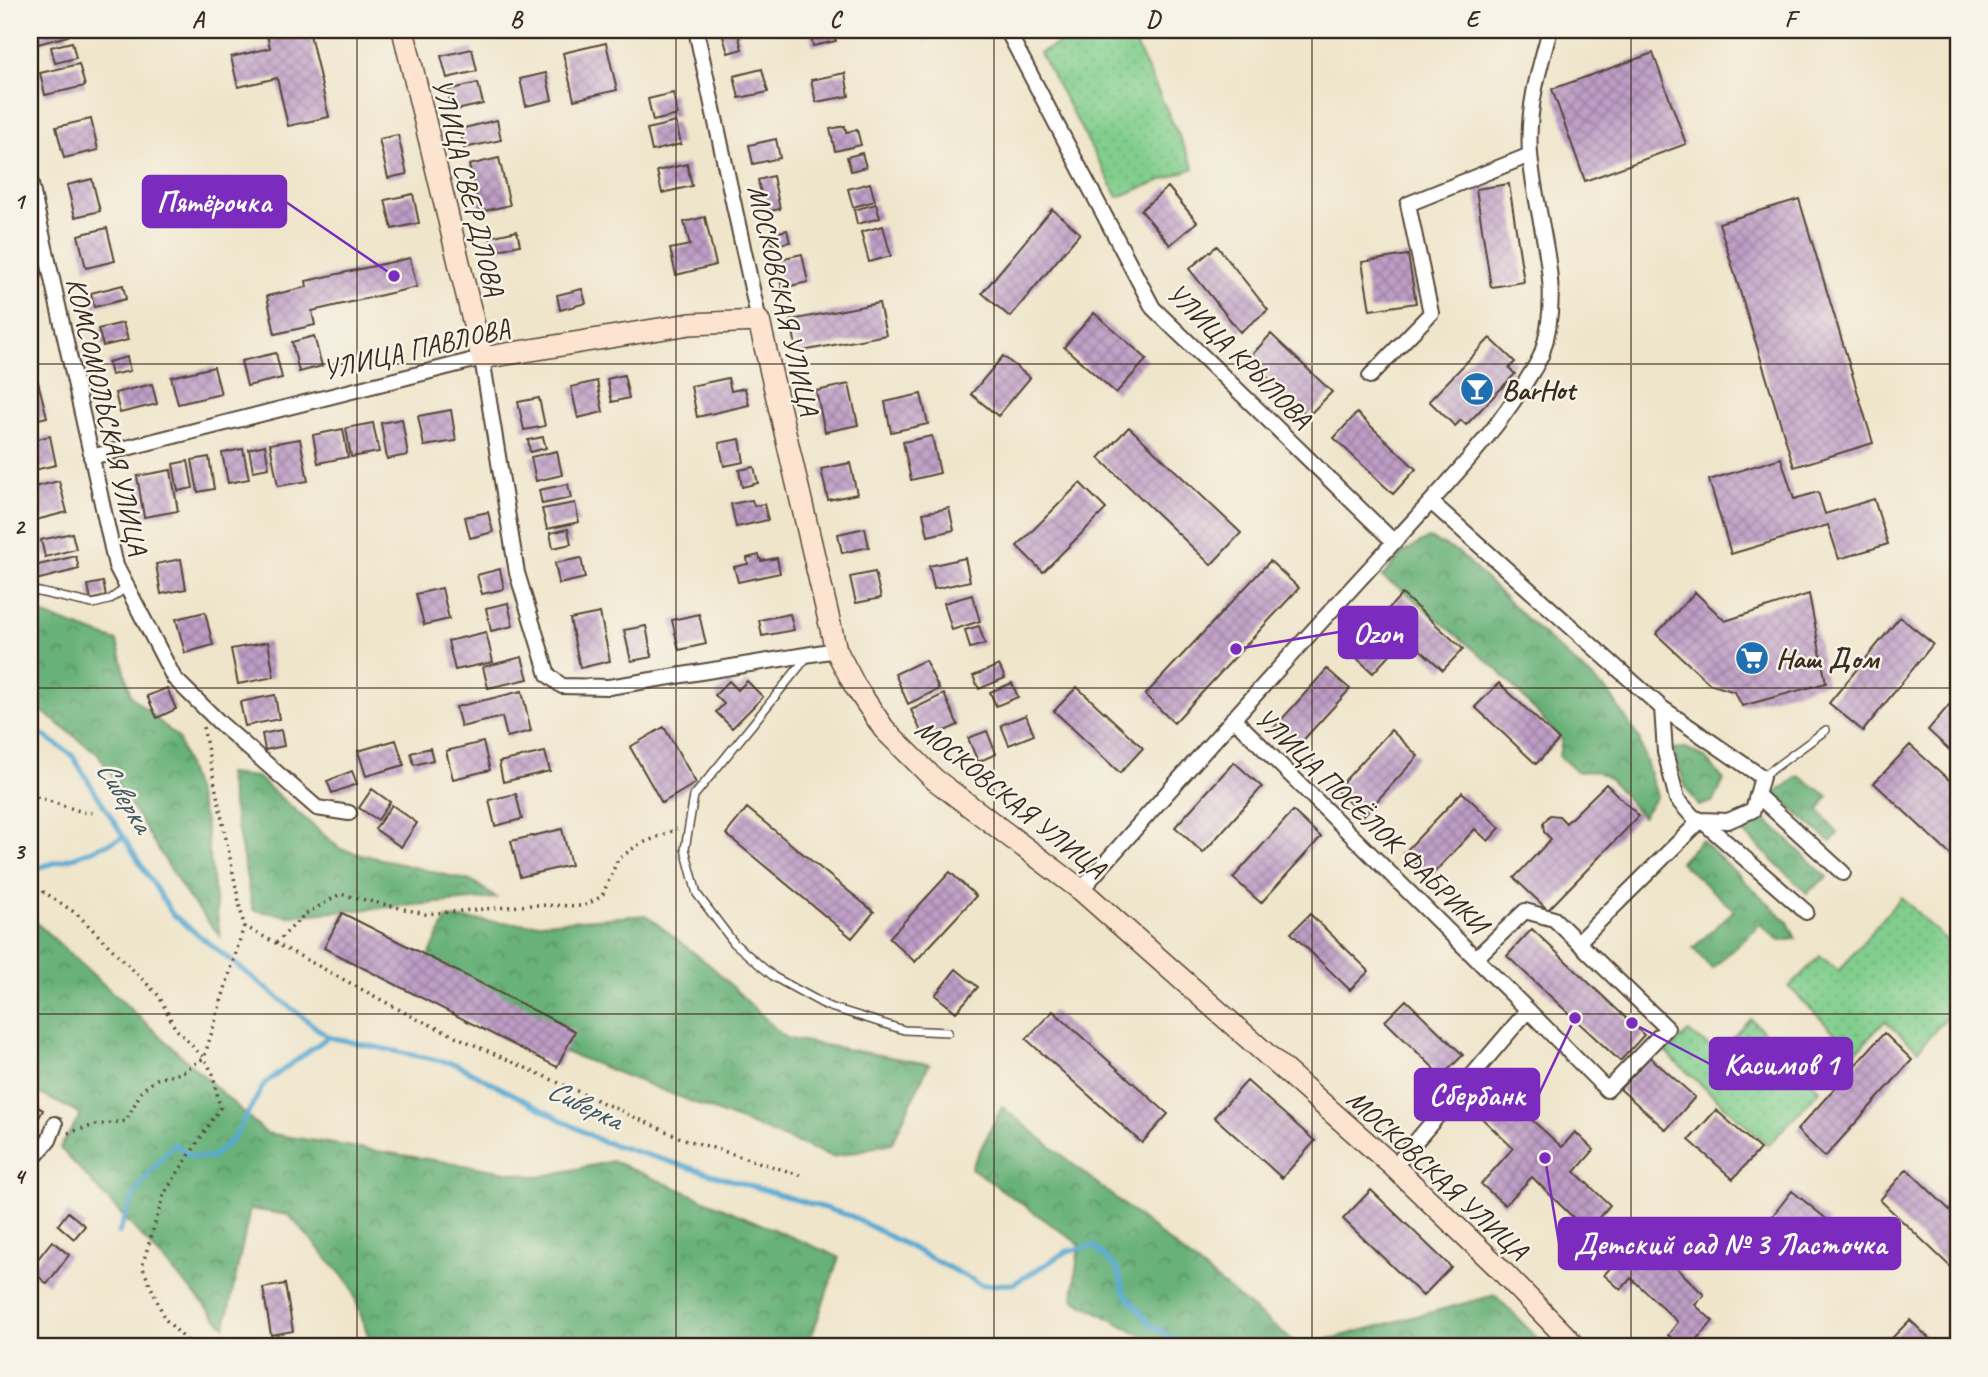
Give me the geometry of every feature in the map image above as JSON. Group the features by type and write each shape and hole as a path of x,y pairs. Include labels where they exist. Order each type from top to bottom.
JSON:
{"main road":[{"name":"УЛИЦА СВЕРДЛОВА","path":"403,30 482,358"},
{"name":"УЛИЦА ПАВЛОВА","path":"482,358 690,324 759,321"},
{"name":"МОСКОВСКАЯ УЛИЦА","path":"759,321 836,650 855,686 884,730 926,771 1081,890 1394,1167 1576,1347"}],"street":[{"name":"МОСКОВСКАЯ УЛИЦА","path":"696,30 759,321"},
{"name":"УЛИЦА КРЫЛОВА","path":"1007,30 1153,308 1394,542"},
{"name":"УЛИЦА ПОСЁЛОК ФАБРИКИ","path":"1081,890 1233,718 1431,502 1507,411 1541,355 1552,316 1550,270 1530,155 1530,113 1550,30"},
{"path":"1370,376 1431,313 1408,204 1530,155"},
{"name":"КОМСОМОЛЬСКАЯ УЛИЦА","path":"30,180 116,566 174,678 317,808 349,813"},
{"name":"УЛИЦА ПАВЛОВА","path":"91,457 482,358"},
{"path":"482,358 517,573 548,675 562,686 608,687 836,650"},
{"path":"1431,502 1662,708 1762,776 1753,810 1728,821 1693,817 1677,799 1665,752 1662,708"},
{"name":"УЛИЦА ПОСЁЛОК ФАБРИКИ","path":"1233,718 1477,957 1607,1090 1667,1028 1554,919 1525,911 1477,957"},
{"path":"1757,795 1843,873"},
{"path":"1701,820 1806,912"},
{"path":"1578,942 1701,820"},
{"path":"1394,1167 1528,1010"},
{"path":"30,1162 49,1140 55,1124"}],"lane":[{"path":"30,590 93,604 109,600 127,587"},
{"path":"809,654 694,796 685,849 697,894 734,943 774,977 827,1006 904,1030 948,1032"},
{"path":"1762,776 1826,730"}],"path":[{"path":"49,1140 86,1128 126,1121 142,1090 157,1079 181,1073 204,1058 244,926 197,701"},
{"path":"30,795 83,812 97,813"},
{"path":"276,943 304,915 340,894 425,914 532,905 584,906 602,896 618,859 638,845 689,825"},
{"path":"30,899 44,892 77,914 159,996 174,1028 204,1058 213,1074 220,1108 164,1194 142,1266 165,1319 193,1347"},
{"path":"244,926 415,1018 669,1132 803,1176"}],"green space":[{"path":"1084,30 1129,30 1194,168 1118,197 1040,53"},
{"path":"1429,538 1458,552 1538,630 1610,694 1639,739 1657,796 1642,817 1611,780 1596,771 1577,772 1559,756 1562,740 1497,669 1404,591 1382,577 1402,553"},
{"path":"30,610 117,641 131,696 178,738 205,821 220,936 188,897 99,755 30,702"},
{"path":"1686,748 1705,758 1724,780 1714,801 1699,806 1686,788 1673,749"},
{"path":"227,774 257,777 340,849 474,882 496,898 288,916 253,910"},
{"path":"1799,776 1828,796 1819,810 1838,834 1831,842 1774,794"},
{"path":"1765,819 1827,877 1807,893 1740,829"},
{"path":"1701,840 1788,922 1796,939 1780,941 1760,924 1712,969 1693,948 1734,910 1680,862"},
{"path":"1901,897 1958,952 1958,1004 1918,1050 1885,1021 1855,1053 1789,987 1820,956 1839,971"},
{"path":"646,915 712,967 785,1038 929,1064 892,1143 833,1157 493,1024 426,962 447,918 528,924"},
{"path":"30,917 266,1133 539,1177 613,1161 839,1257 808,1347 372,1347 350,1284 289,1215 250,1209 225,1327 60,1148 81,1114 30,1089"},
{"path":"1751,1019 1820,1090 1768,1145 1665,1052 1689,1032 1719,1053"},
{"path":"1002,1107 1300,1347 1162,1347 1073,1299 1079,1244 971,1168"},
{"path":"1495,1295 1546,1347 1300,1347"}],"building":[{"path":"31,30 67,30 68,36 34,45"},
{"path":"266,30 309,30 329,117 288,126 277,78 238,87 231,57 270,48"},
{"path":"721,30 745,30 738,33 742,49 728,53"},
{"path":"809,30 833,30 836,41 813,46"},
{"path":"917,30 944,30 923,41"},
{"path":"72,42 76,58 55,63 51,47"},
{"path":"606,43 617,90 574,100 563,53"},
{"path":"472,49 477,71 447,78 441,56"},
{"path":"1653,53 1686,144 1585,181 1552,89"},
{"path":"79,64 85,86 45,95 40,73"},
{"path":"762,69 768,92 739,98 734,76"},
{"path":"546,73 552,100 526,106 520,79"},
{"path":"845,73 849,96 816,102 811,80"},
{"path":"478,83 483,104 452,111 448,90"},
{"path":"673,93 678,115 653,121 648,99"},
{"path":"91,119 98,150 64,158 56,127"},
{"path":"497,120 501,140 464,148 460,129"},
{"path":"676,122 681,144 652,151 647,129"},
{"path":"845,126 846,132 857,130 861,145 835,151 830,129"},
{"path":"398,135 407,174 388,178 379,139"},
{"path":"776,139 780,158 753,164 749,145"},
{"path":"862,153 866,167 851,171 847,157"},
{"path":"499,158 510,205 480,212 469,165"},
{"path":"687,164 692,186 662,193 657,171"},
{"path":"773,176 780,209 765,212 758,180"},
{"path":"92,179 100,211 75,217 67,185"},
{"path":"870,183 875,201 853,207 848,189"},
{"path":"1509,184 1524,282 1491,287 1476,189"},
{"path":"1168,187 1197,222 1170,245 1141,210"},
{"path":"413,194 419,223 392,229 385,200"},
{"path":"1799,199 1873,443 1794,467 1719,223"},
{"path":"876,204 880,218 857,224 854,210"},
{"path":"1052,209 1080,233 1010,317 982,293"},
{"path":"705,217 716,265 676,275 670,249 690,245 684,222"},
{"path":"883,226 891,256 869,262 861,232"},
{"path":"107,228 115,261 86,268 78,235"},
{"path":"787,230 790,242 772,245 770,234"},
{"path":"517,231 520,245 494,251 490,237"},
{"path":"1217,246 1268,310 1240,332 1189,269"},
{"path":"802,254 808,282 782,288 776,260"},
{"path":"1408,255 1416,303 1370,310 1362,262"},
{"path":"410,258 417,287 312,311 315,325 275,334 267,296 307,287 306,281"},
{"path":"123,285 126,299 94,307 91,293"},
{"path":"582,289 586,303 560,310 557,295"},
{"path":"879,303 886,335 797,352 791,320"},
{"path":"1094,313 1147,359 1116,393 1064,347"},
{"path":"123,323 128,340 103,346 98,329"},
{"path":"1271,334 1332,392 1308,416 1248,359"},
{"path":"314,336 322,366 299,372 292,342"},
{"path":"1490,338 1515,362 1509,368 1515,374 1466,425 1461,420 1455,426 1429,401"},
{"path":"276,353 282,378 247,386 241,361"},
{"path":"1003,356 1030,378 998,416 971,394"},
{"path":"127,357 130,371 111,375 108,362"},
{"path":"214,367 221,394 178,404 171,377"},
{"path":"624,375 629,398 612,402 607,379"},
{"path":"728,378 731,391 745,388 749,405 697,417 691,386"},
{"path":"597,381 603,412 578,418 571,387"},
{"path":"38,382 47,417 30,421 30,384"},
{"path":"152,384 157,404 120,413 115,393"},
{"path":"849,384 858,425 825,432 816,391"},
{"path":"921,394 928,424 891,432 885,402"},
{"path":"539,398 545,426 524,430 518,402"},
{"path":"451,410 456,441 424,446 418,416"},
{"path":"1357,413 1416,469 1393,494 1334,438"},
{"path":"402,419 408,455 387,459 381,423"},
{"path":"373,423 379,452 351,457 346,428"},
{"path":"1129,427 1241,533 1211,565 1099,458"},
{"path":"343,429 348,457 318,463 313,435"},
{"path":"50,436 56,465 30,471 30,441"},
{"path":"932,436 940,473 911,480 903,442"},
{"path":"543,437 546,448 530,452 528,440"},
{"path":"300,439 308,481 278,486 270,444"},
{"path":"740,439 744,462 724,466 719,443"},
{"path":"265,445 269,468 253,471 249,449"},
{"path":"243,449 249,479 228,483 222,453"},
{"path":"557,451 562,475 536,481 531,457"},
{"path":"209,457 214,489 198,492 192,460"},
{"path":"1781,458 1794,499 1818,492 1825,514 1874,499 1888,544 1839,559 1828,525 1731,554 1709,480"},
{"path":"188,461 193,488 178,491 173,464"},
{"path":"850,463 857,494 828,500 821,469"},
{"path":"754,467 758,483 742,487 739,470"},
{"path":"171,470 178,511 144,517 137,476"},
{"path":"59,481 67,512 36,520 30,488"},
{"path":"1080,483 1106,509 1043,572 1017,546"},
{"path":"568,484 571,498 542,504 539,490"},
{"path":"752,500 754,506 764,504 768,520 736,527 731,504"},
{"path":"575,503 579,522 547,529 542,509"},
{"path":"949,508 954,530 928,536 923,513"},
{"path":"488,512 493,532 470,538 465,517"},
{"path":"865,528 869,547 842,553 838,534"},
{"path":"568,529 571,544 553,548 550,533"},
{"path":"72,533 76,549 45,557 41,540"},
{"path":"759,555 761,561 777,558 780,573 738,582 734,567 748,564 747,558"},
{"path":"76,556 79,569 32,581 30,567"},
{"path":"581,558 585,578 559,584 555,563"},
{"path":"965,558 970,581 934,589 929,566"},
{"path":"181,559 186,589 161,594 156,564"},
{"path":"1270,561 1299,588 1174,723 1145,695"},
{"path":"500,569 504,589 482,594 477,575"},
{"path":"875,572 881,598 856,603 850,577"},
{"path":"103,582 106,596 91,600 88,585"},
{"path":"442,588 449,619 424,625 416,594"},
{"name":"Наш Дом","path":"1695,592 1725,621 1809,594 1826,683 1742,706 1735,692 1710,684 1656,634"},
{"path":"1402,594 1463,649 1443,670 1406,637 1373,673 1349,651"},
{"path":"972,595 980,621 952,630 944,603"},
{"path":"508,603 513,626 491,631 486,608"},
{"path":"205,612 213,645 185,653 176,619"},
{"path":"600,613 610,661 580,668 570,619"},
{"path":"699,614 706,644 679,650 672,620"},
{"path":"790,614 794,630 762,636 759,620"},
{"path":"1900,617 1933,644 1863,731 1829,703"},
{"path":"646,626 652,657 631,661 624,630"},
{"path":"979,626 985,644 970,648 965,630"},
{"path":"486,632 493,662 455,670 448,641"},
{"path":"268,642 274,677 238,684 231,649"},
{"path":"522,657 528,679 488,688 483,667"},
{"path":"925,660 939,689 908,704 895,674"},
{"path":"999,665 1005,678 979,689 973,676"},
{"path":"1327,669 1350,689 1295,749 1273,729"},
{"path":"729,681 738,690 747,681 763,697 732,728 716,712 724,704 715,695"},
{"path":"1012,683 1018,697 996,706 990,692"},
{"path":"1499,683 1559,740 1536,764 1475,707"},
{"path":"1077,687 1143,748 1120,773 1054,711"},
{"path":"167,688 176,709 157,718 147,696"},
{"path":"522,691 531,731 507,737 502,717 461,727 456,707"},
{"path":"944,694 958,725 925,740 911,710"},
{"path":"275,695 279,719 245,726 240,702"},
{"path":"1955,698 1958,701 1958,758 1928,730"},
{"path":"1026,715 1034,735 1009,745 1001,725"},
{"path":"664,727 696,783 662,803 630,747"},
{"path":"281,730 284,746 265,750 262,734"},
{"path":"1391,730 1418,756 1363,816 1336,790"},
{"path":"987,731 996,754 978,762 968,738"},
{"path":"396,740 404,765 366,776 358,751"},
{"path":"483,742 490,770 453,779 446,751"},
{"path":"1910,745 1958,788 1958,862 1874,783"},
{"path":"430,748 433,760 414,765 411,753"},
{"path":"545,752 550,771 503,782 499,762"},
{"path":"1234,762 1262,787 1203,853 1175,827"},
{"path":"352,771 357,784 332,793 327,781"},
{"path":"1606,784 1639,816 1548,910 1514,878 1551,839 1544,832 1543,823 1550,815 1559,816 1566,823"},
{"path":"372,789 390,802 378,820 359,808"},
{"path":"1462,792 1500,828 1488,841 1475,829 1430,877 1404,853"},
{"path":"516,794 522,819 495,826 489,800"},
{"path":"392,805 417,823 401,847 375,829"},
{"path":"747,808 874,912 852,938 726,834"},
{"path":"1293,811 1321,837 1261,903 1233,878"},
{"path":"562,829 571,865 520,877 511,841"},
{"path":"950,872 976,896 915,962 889,938"},
{"path":"342,913 575,1031 557,1067 324,948"},
{"path":"1310,914 1369,971 1350,990 1291,933"},
{"path":"1532,929 1644,1035 1620,1061 1507,956"},
{"path":"956,969 978,987 956,1012 935,995"},
{"path":"1406,1000 1463,1055 1442,1076 1385,1021"},
{"path":"1053,1011 1168,1114 1142,1143 1026,1039"},
{"path":"1884,1033 1912,1060 1825,1157 1797,1130"},
{"path":"1650,1057 1695,1097 1666,1130 1620,1089"},
{"path":"1247,1081 1315,1141 1282,1178 1214,1117"},
{"path":"1490,1082 1562,1147 1575,1132 1594,1150 1575,1172 1610,1205 1587,1231 1532,1177 1505,1205 1481,1184 1513,1148 1468,1105"},
{"path":"30,1103 43,1110 30,1135"},
{"path":"1716,1110 1760,1149 1733,1179 1689,1140"},
{"path":"1907,1169 1958,1218 1958,1274 1880,1200"},
{"path":"1371,1190 1451,1267 1423,1296 1343,1219"},
{"path":"1792,1191 1829,1221 1813,1241 1795,1226 1788,1234 1770,1219"},
{"path":"68,1212 85,1226 74,1239 58,1225"},
{"path":"52,1241 69,1255 47,1284 30,1269"},
{"path":"1634,1241 1647,1254 1654,1245 1704,1295 1695,1305 1713,1321 1691,1347 1682,1347 1668,1335 1678,1322 1631,1278 1621,1290 1604,1275"},
{"path":"285,1284 293,1331 271,1335 263,1288"},
{"path":"1910,1320 1938,1347 1883,1347"}],"waterway":[{"name":"Сиверка","path":"30,726 72,755 172,914 328,1037 456,1064 601,1141 851,1216 982,1285 1013,1284 1068,1251 1094,1246 1118,1270 1124,1292 1151,1325 1187,1347"},
{"path":"30,870 75,857 124,837"},
{"path":"119,1233 141,1185 174,1144 190,1156 211,1158 233,1139 265,1083 328,1037"}],"place":[{"name":"Пятёрочка","path":"394,276"},
{"name":"BarHot","path":"1477,389"},
{"name":"Ozon","path":"1236,649"},
{"name":"Наш Дом","path":"1752,658"},
{"name":"Сбербанк","path":"1575,1018"},
{"name":"Касимов 1","path":"1632,1023"},
{"name":"Детский сад № 3 Ласточка","path":"1545,1158"}]}
